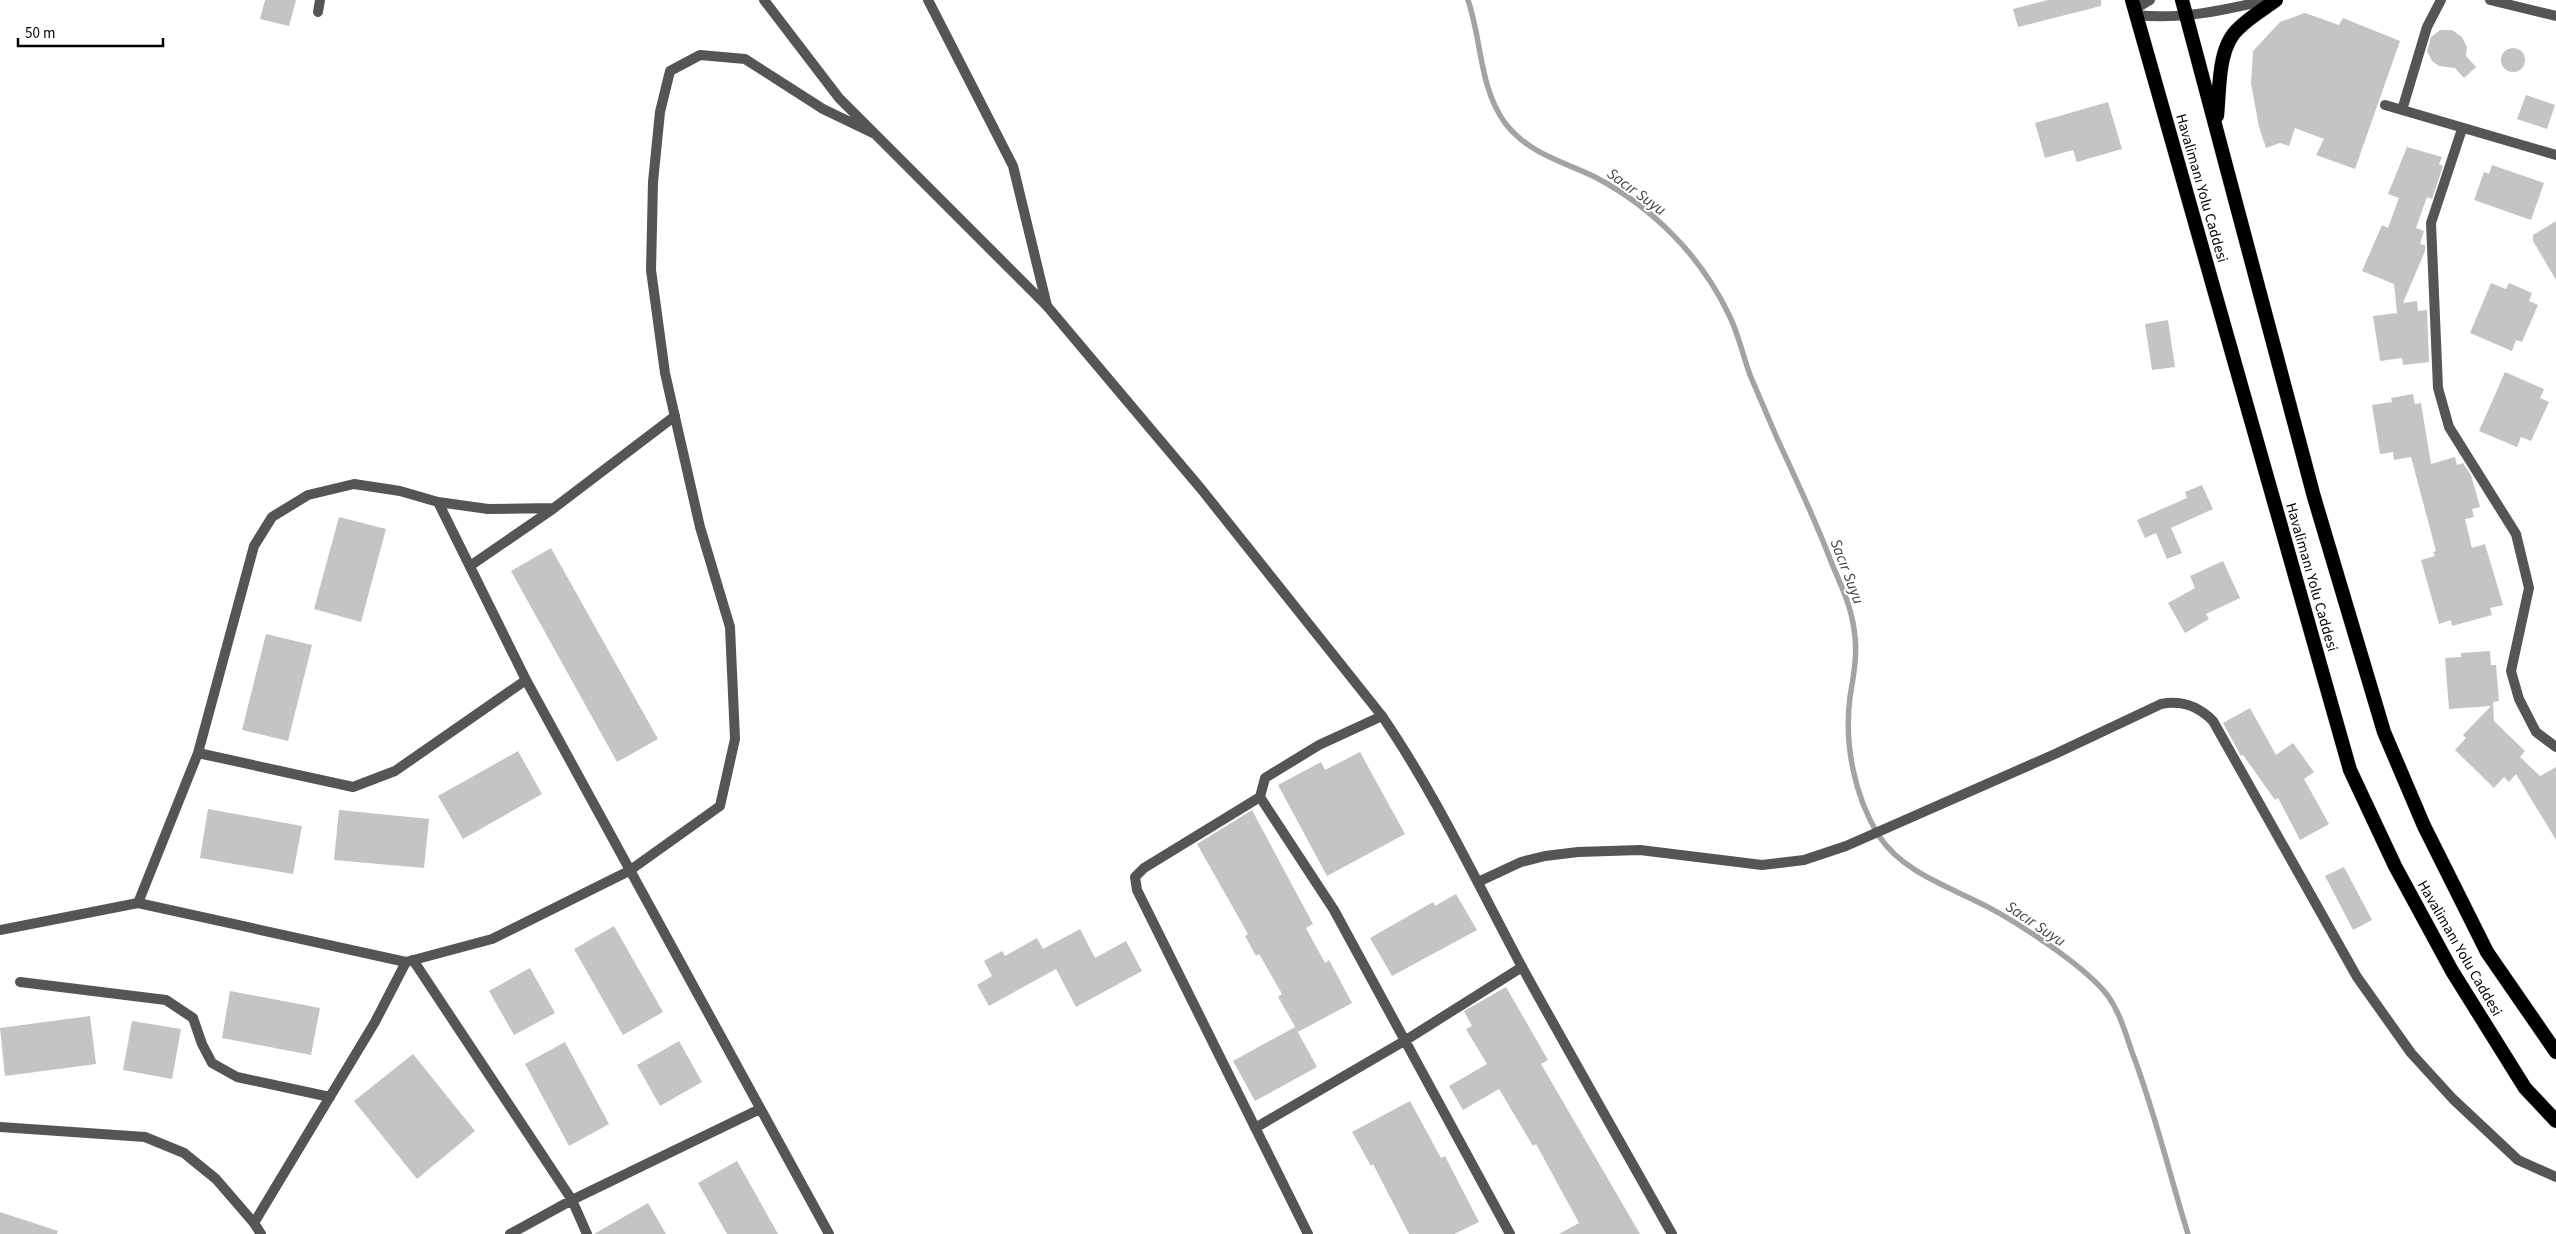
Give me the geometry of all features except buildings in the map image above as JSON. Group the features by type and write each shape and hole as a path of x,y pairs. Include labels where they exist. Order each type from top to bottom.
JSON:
{"highway":[{"name":"Havalimanı Yolu Caddesi","path":"2182,0 2314,497 2384,732 2424,826 2487,952 2556,1052"},
{"path":"2216,124 2222,64 2227,46 2237,29 2276,0"},
{"name":"Havalimanı Yolu Caddesi","path":"2134,8 2350,770 2394,866 2452,971 2525,1088 2556,1121"}],"street":[{"path":"318,12 320,0"},
{"path":"764,0 839,98 1047,306 1202,490 1382,716 1403,747 1478,882 1522,967 1672,1234"},
{"path":"928,0 1013,166 1047,306"},
{"path":"2134,8 2150,0"},
{"path":"2134,8 2161,18 2187,17 2268,0"},
{"path":"2402,110 2427,27 2441,0"},
{"path":"2490,0 2556,16"},
{"path":"0,930 138,903 410,961 492,939 629,871 720,806 734,739 730,627 700,526 665,373 651,270 653,182 660,112 670,71 700,55 746,59 823,109 875,134"},
{"path":"2385,105 2556,155"},
{"path":"2462,129 2431,223 2438,388 2449,427 2516,534 2529,588 2511,671 2519,699 2536,732 2556,747"},
{"path":"470,566 554,508 675,416"},
{"path":"138,903 198,754 254,546 272,517 308,495 354,484 400,491 438,502 488,510 554,508"},
{"path":"438,502 526,680 829,1234"},
{"path":"198,754 353,787 395,771 526,680"},
{"path":"1478,882 1521,862 1561,853 1640,850 1762,865 1804,860 1846,846 2055,754 2161,704 2180,703 2198,708 2213,721 2357,977 2412,1053 2453,1099 2518,1160 2556,1177"},
{"path":"1308,1234 1137,890 1135,878 1144,868 1260,797 1265,778 1319,745 1382,716"},
{"path":"1260,797 1334,910 1510,1234"},
{"path":"254,1223 410,961"},
{"path":"410,961 572,1200 587,1234"},
{"path":"1254,1128 1406,1040 1522,967"},
{"path":"20,982 166,1000 193,1018 212,1063 237,1077 330,1097"},
{"path":"510,1234 572,1200 760,1109"},
{"path":"0,1127 145,1137 184,1153 216,1179 254,1223 261,1234"}],"waterway":[{"name":"Sacır Suyu","path":"1468,0 1490,94 1505,123 1514,134 1547,156 1617,189 1637,204 1674,236 1691,255 1719,295 1733,324 1750,375 1806,501 1851,612 1856,646 1848,715 1848,732 1857,787 1870,820 1879,836 1903,862 1934,881 1999,913 2026,930 2072,962 2099,985 2108,996 2119,1016 2140,1075 2188,1234"}]}
